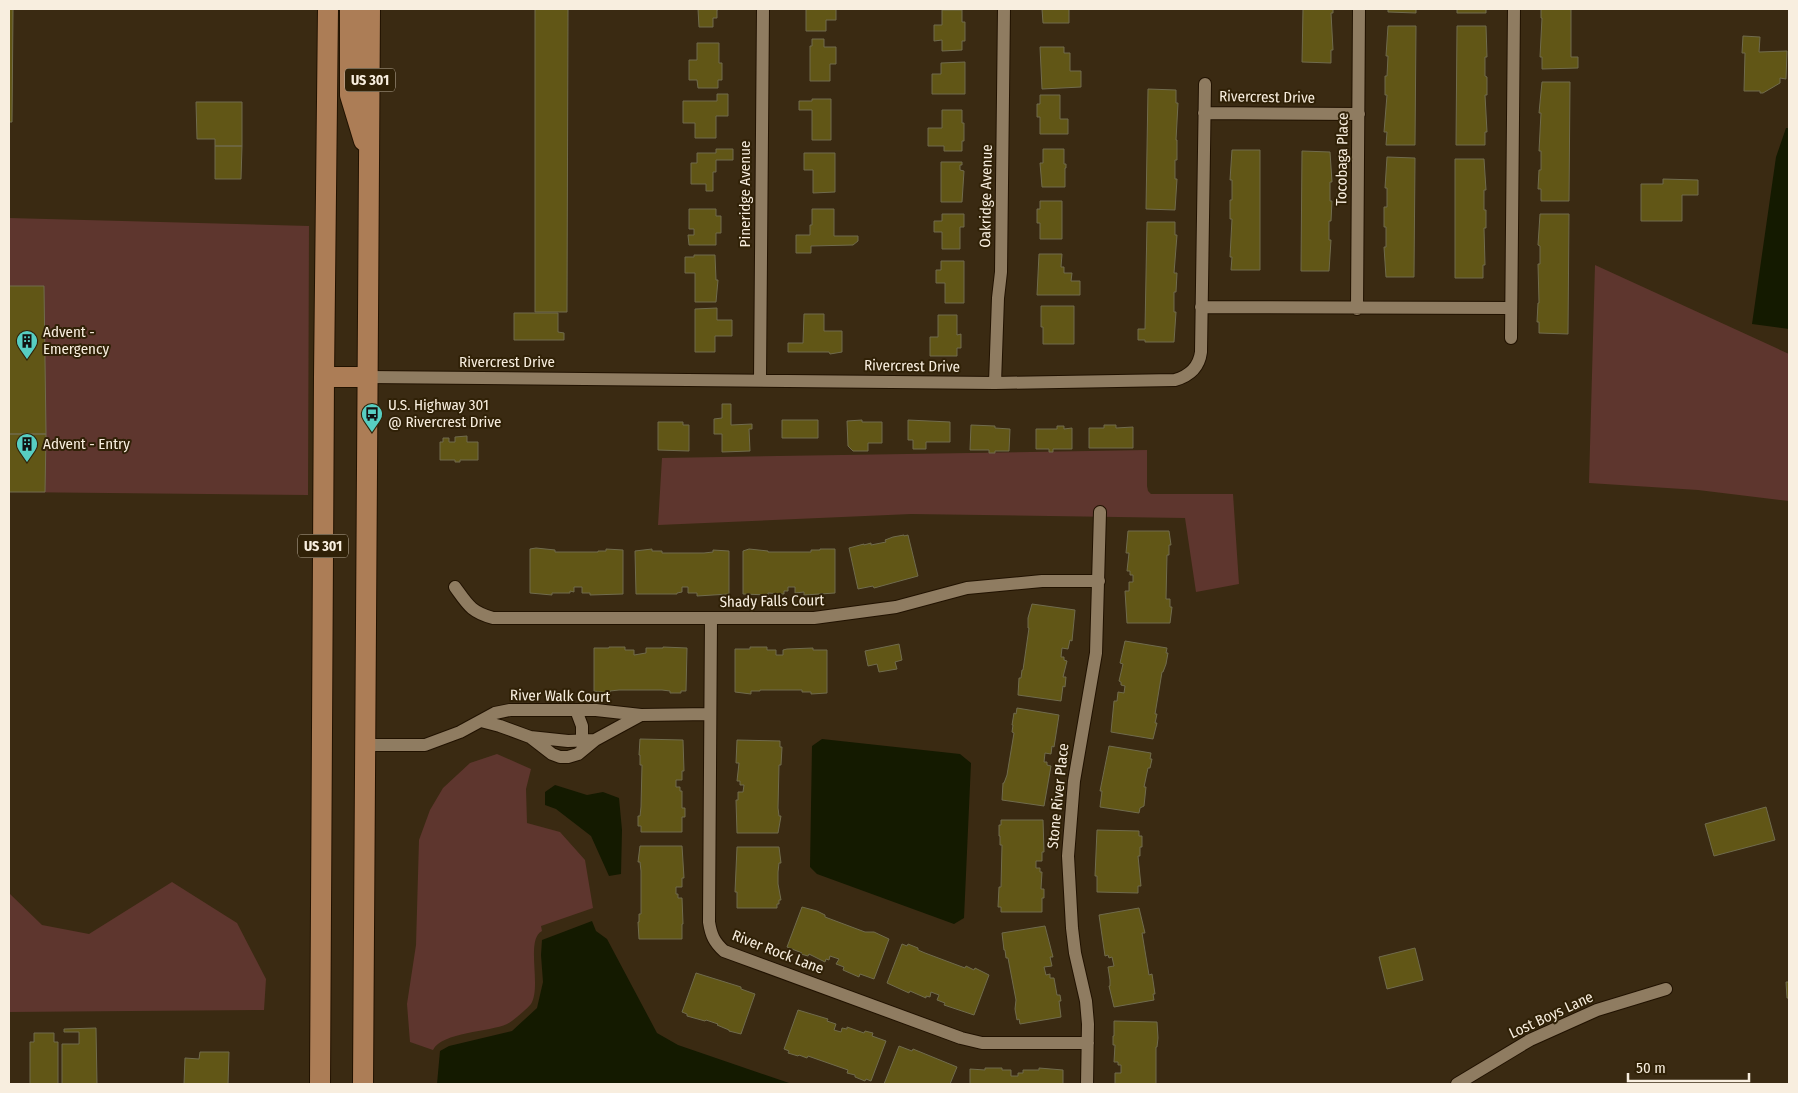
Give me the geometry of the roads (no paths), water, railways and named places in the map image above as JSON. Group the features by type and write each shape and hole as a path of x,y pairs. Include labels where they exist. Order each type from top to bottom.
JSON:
{"main road":[{"name":"US 301","path":"320,1084 328,9"},
{"path":"350,9 350,95 360,130 369,152"},
{"name":"US 301","path":"362,1084 370,9"},
{"path":"324,377 367,377"}],"street":[{"name":"Pineridge Avenue","path":"760,380 763,9"},
{"name":"Oakridge Avenue","path":"995,383 998,298 1001,272 1004,9"},
{"name":"Tocobaga Place","path":"1357,309 1359,9"},
{"path":"1511,338 1514,9"},
{"name":"Rivercrest Drive","path":"367,377 995,383 1175,380 1190,373 1200,359 1205,84"},
{"name":"Rivercrest Drive","path":"1204,113 1358,114"},
{"path":"1202,308 1511,308"},
{"name":"Stone River Place","path":"1087,1084 1086,1001 1075,953 1068,856 1074,780 1096,653 1100,512"},
{"name":"Shady Falls Court","path":"455,587 469,606 478,614 493,618 814,618 896,607 967,588 1042,580 1099,580"},
{"name":"River Rock Lane","path":"711,618 709,922 711,935 716,944 724,951 961,1038 982,1043 1088,1043"},
{"name":"River Walk Court","path":"365,746 425,745 443,739 495,713 510,710 596,710 641,715 710,714"},
{"path":"576,710 582,726 582,742"},
{"name":"River Walk Court","path":"481,721 500,726 530,738 560,757 568,757 578,754 596,740 641,715"},
{"name":"River Walk Court","path":"530,738 582,742 596,740"},
{"name":"Lost Boys Lane","path":"1457,1084 1530,1040 1597,1010 1666,989"}],"place":[{"name":"Advent - Emergency","path":"27,360"},
{"name":"U.S. Highway 301 @ Rivercrest Drive","path":"372,433"},
{"name":"Advent - Entry","path":"27,463"}]}
